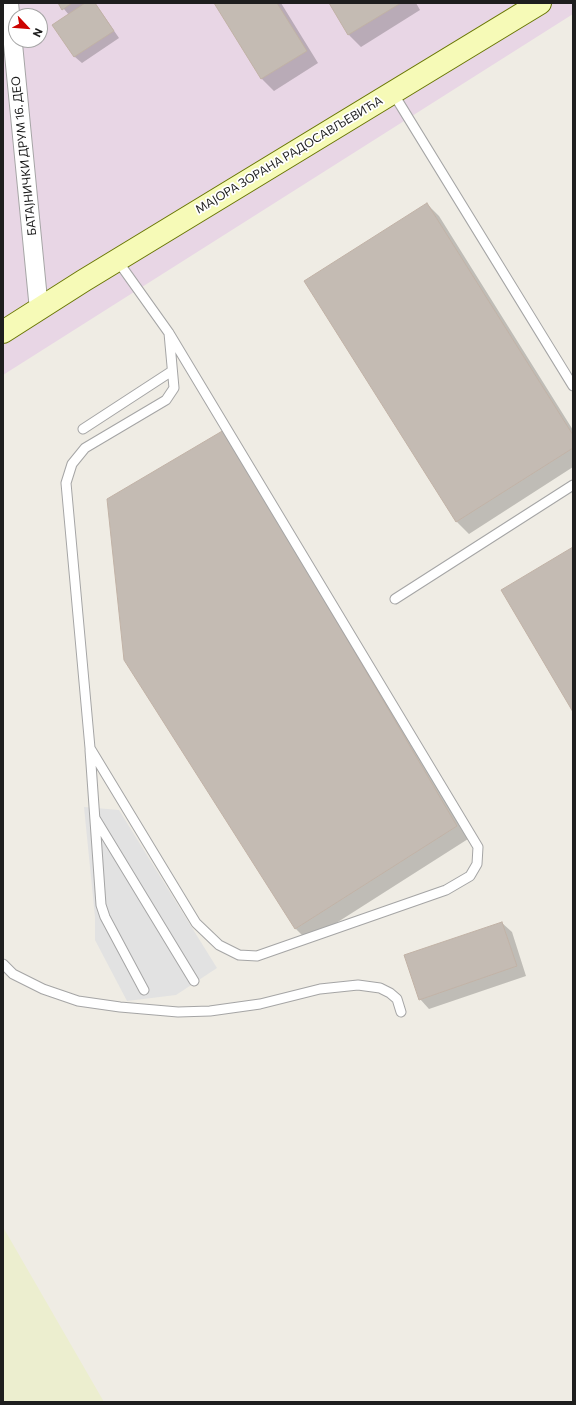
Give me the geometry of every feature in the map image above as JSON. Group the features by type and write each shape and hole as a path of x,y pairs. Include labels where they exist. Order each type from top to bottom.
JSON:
{"main road":[{"name":"МАЈОРА ЗОРАНА РАДОСАВЉЕВИЋА","path":"3,332 117,260 540,3"}],"street":[{"name":"БАТАЈНИЧКИ ДРУМ 16. ДЕО","path":"9,3 39,310"}],"lane":[{"path":"392,92 573,386"},
{"path":"90,748 196,923 219,945 239,955 257,956 446,890 470,876 477,864 478,847 169,333 117,260"},
{"path":"144,990 105,917 101,905 90,748 66,483 72,464 85,448 166,400 174,388 169,333"},
{"path":"83,430 172,371"},
{"path":"395,599 573,485"},
{"path":"94,816 194,981"},
{"path":"3,964 13,974 43,989 78,1001 120,1007 178,1012 210,1011 260,1004 320,989 358,985 380,988 390,993 397,999 401,1012"}],"shaded area":[{"path":"3,3 573,3 573,14 3,375"},
{"path":"84,807 119,810 217,968 176,995 127,1001 95,940 95,917"}],"green space":[{"path":"3,1227 104,1402 3,1402"}],"building":[{"path":"58,3 72,3 62,10"},
{"path":"85,3 95,3 114,31 74,57 52,25"},
{"path":"214,3 277,3 307,51 261,79"},
{"path":"329,3 401,3 348,35"},
{"path":"427,203 573,435 573,448 456,522 304,281"},
{"path":"224,430 457,826 295,929 124,660 107,499"},
{"path":"573,547 573,712 501,590"},
{"path":"502,922 517,966 419,1000 404,955"}]}
